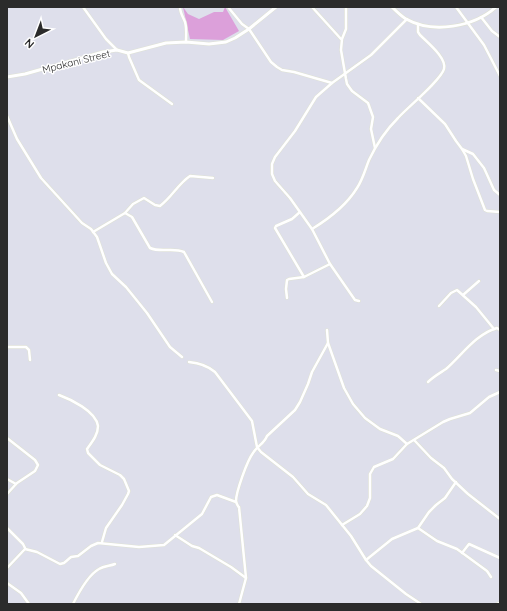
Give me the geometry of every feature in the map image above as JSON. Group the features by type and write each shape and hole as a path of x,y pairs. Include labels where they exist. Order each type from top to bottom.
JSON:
{"street":[{"path":"83,7 106,39 117,50"},
{"path":"228,7 242,24 249,29 271,62 277,67 282,70 332,83"},
{"name":"Mpakani Street","path":"7,77 25,74 104,52 117,50 128,53 166,43 186,42 218,44 235,38 249,29 276,7"},
{"path":"312,7 342,39"},
{"path":"346,7 346,29 342,39 342,55 345,73 349,88 368,103 370,111 374,117 371,129 375,148"},
{"path":"392,7 407,19 427,26 450,26 468,22 481,17 496,7"},
{"path":"456,7 493,59 500,76"},
{"path":"180,8 187,32 186,42"},
{"path":"481,17 492,31 500,36"},
{"path":"359,301 355,300 330,264 312,228 290,198 274,181 272,164 275,157 295,131 316,96 371,55 407,19"},
{"path":"312,228 336,213 357,190 363,178 368,161 375,148 397,119 434,82 444,68 442,58 418,32 418,24"},
{"path":"128,53 139,80 172,104"},
{"path":"418,98 445,124 462,149 466,156 485,210 500,212"},
{"path":"7,116 24,151 44,182 97,237 106,263 112,274 126,287 147,313 170,347 182,358"},
{"path":"462,149 473,154 484,168 494,190 500,195"},
{"path":"93,232 126,213 133,204 144,198 154,205 160,206 190,176 213,178"},
{"path":"300,212 292,220 276,226 275,228 304,277"},
{"path":"126,213 132,218 150,248 160,251 179,250 184,252 212,302"},
{"path":"287,298 287,280 304,277 330,264"},
{"path":"463,296 479,281"},
{"path":"439,306 455,290 458,291 476,307 494,329"},
{"path":"428,382 446,368 475,341 494,329 497,328 500,330"},
{"path":"327,330 328,343 344,388 353,404 365,418 380,429 398,436 407,444"},
{"path":"236,502 242,476 251,455 300,402 312,372 328,343"},
{"path":"7,347 26,347 29,350 30,360"},
{"path":"189,362 198,363 209,367 225,384 252,421 257,447 264,455 293,477 308,494 326,505 351,536 366,560 377,571 420,604"},
{"path":"496,370 500,371"},
{"path":"342,525 360,514 367,506 370,498 370,474 374,467 393,460 407,444 415,441 448,419 470,413 490,397 500,392"},
{"path":"59,395 70,399 95,420 98,427 88,449 88,453 100,465 120,475 128,486 128,494 106,528 102,542"},
{"path":"7,438 35,460 38,465 35,470 16,484 7,494"},
{"path":"415,441 431,458 444,468 468,494 500,519"},
{"path":"7,479 16,484"},
{"path":"366,560 392,539 418,528 429,512 445,498 456,482"},
{"path":"25,549 37,552 60,564 64,563 71,557 78,556 95,543 102,542 139,547 164,545 202,514 211,497 217,495 236,502 239,507 246,578 239,604"},
{"path":"7,528 23,544 25,549"},
{"path":"418,528 437,542 451,546 462,553 487,571 491,577"},
{"path":"175,535 231,567 246,578"},
{"path":"462,553 469,544 500,558"},
{"path":"7,568 25,549"},
{"path":"73,604 94,573 100,569 115,564"},
{"path":"7,583 21,593 29,604"}],"shaded area":[{"path":"183,7 188,14 199,19 214,12 223,12 225,7 239,31 223,40 190,39"}]}
